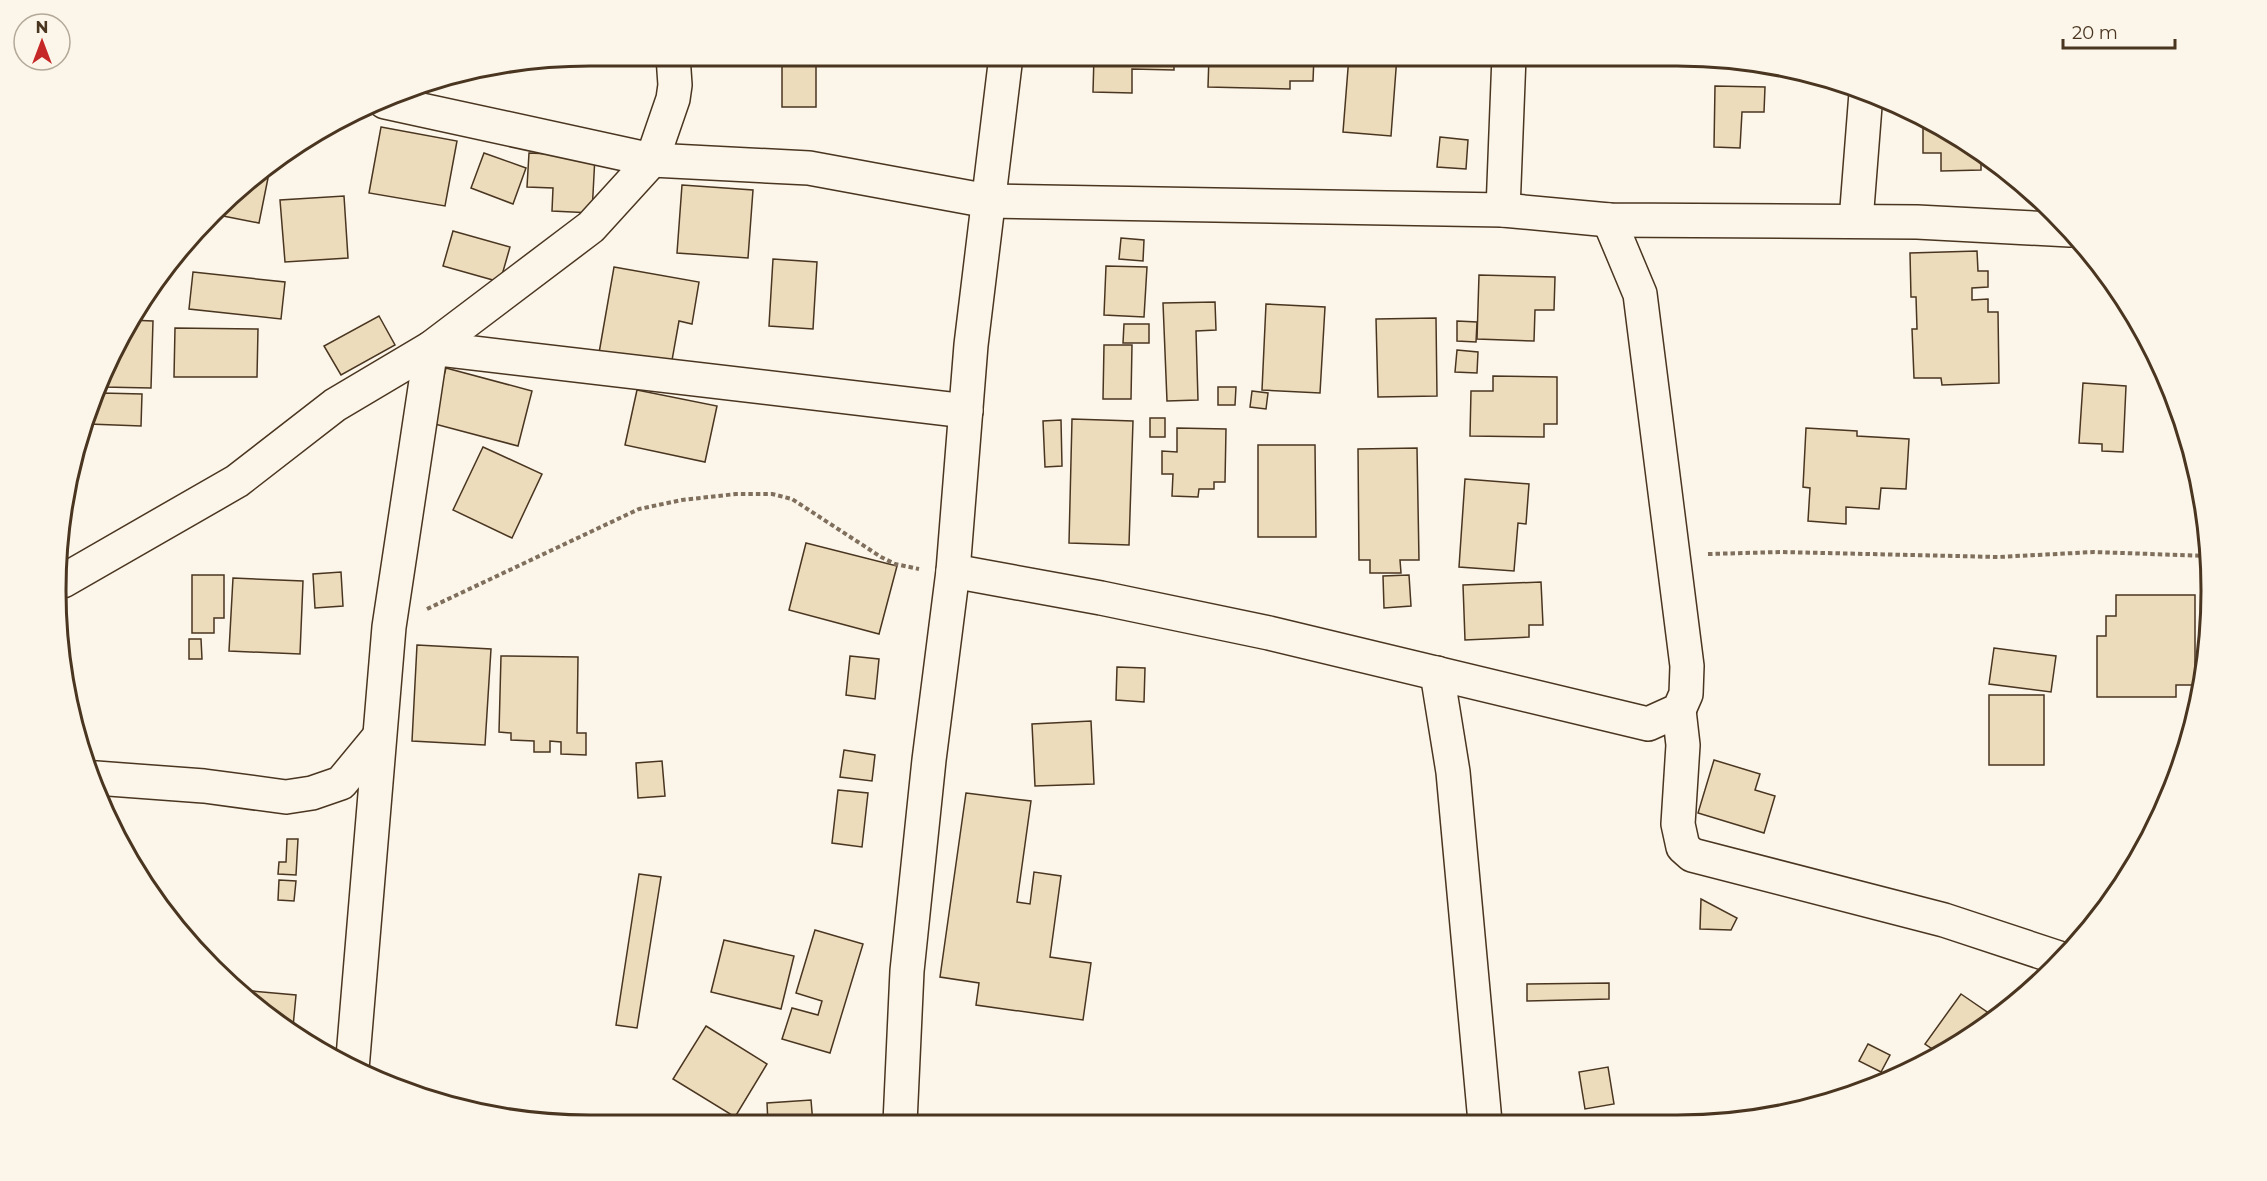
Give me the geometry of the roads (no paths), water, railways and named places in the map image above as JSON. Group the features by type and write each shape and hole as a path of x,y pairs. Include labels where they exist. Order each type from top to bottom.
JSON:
{"street":[{"path":"66,578 237,481 335,405 431,348 591,227 652,160 673,99 674,66"},
{"path":"900,1115 907,971 929,760 953,574 970,345 1005,66"},
{"path":"1503,210 1509,66"},
{"path":"1856,221 1865,102"},
{"path":"395,104 652,160 809,168 988,201 1503,210 1608,219 1917,222 2056,229"},
{"path":"1608,219 1640,294 1687,666 1686,694 1680,710 1683,745 1678,824 1683,848 1692,855 1944,920 2052,956"},
{"path":"431,348 966,411"},
{"path":"353,1058 388,627 431,348"},
{"path":"953,574 1101,598 1269,633 1648,724 1680,710"},
{"path":"1437,673 1453,772 1484,1115"},
{"path":"101,778 204,786 286,797 312,793 341,783 379,737"}]}
